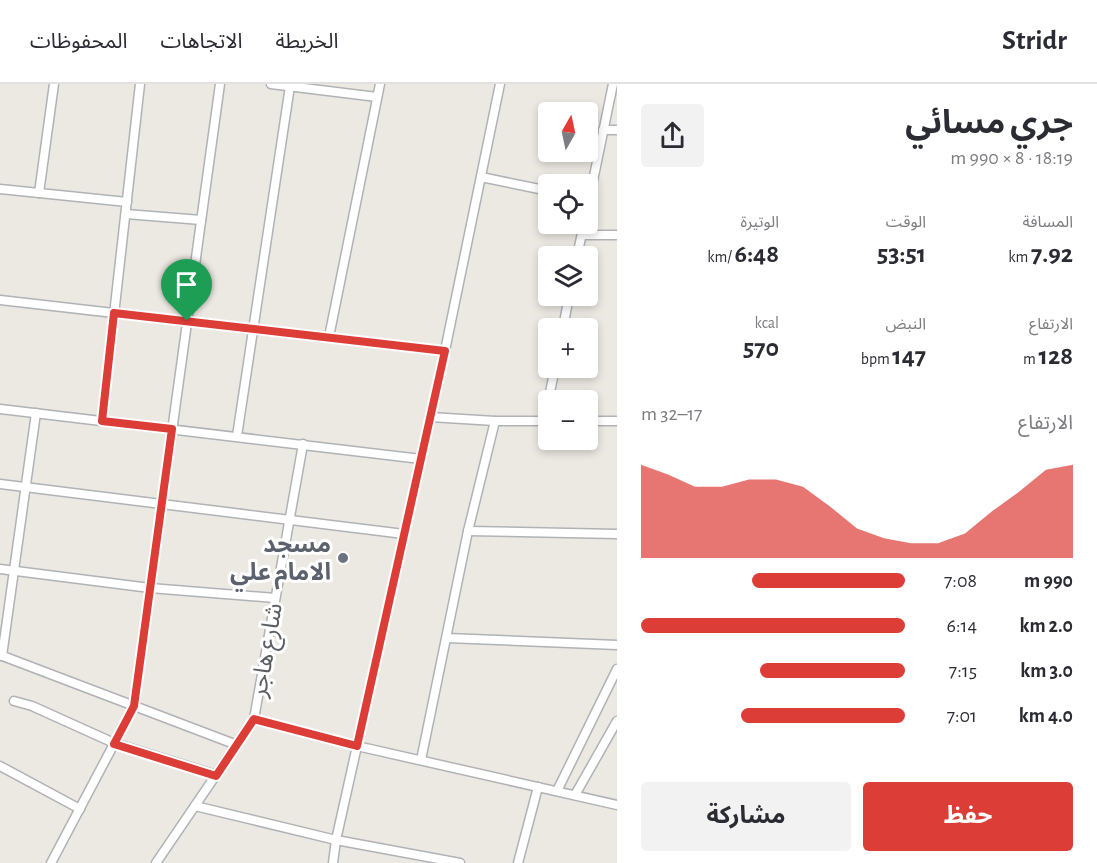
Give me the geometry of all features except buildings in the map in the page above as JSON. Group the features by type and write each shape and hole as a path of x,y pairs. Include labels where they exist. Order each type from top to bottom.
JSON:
{"street":[{"path":"39,193 54,84"},
{"path":"102,421 140,84"},
{"path":"51,863 134,706 220,84"},
{"path":"271,84 377,97"},
{"path":"329,337 380,84"},
{"path":"333,863 336,840 445,351 500,84"},
{"path":"594,174 613,84"},
{"path":"237,436 290,86"},
{"path":"603,130 617,130"},
{"path":"481,177 538,188"},
{"path":"0,189 127,202"},
{"path":"126,214 201,220"},
{"path":"580,246 582,235 617,235"},
{"path":"0,300 445,351"},
{"path":"0,409 421,459"},
{"path":"36,413 1,656 237,744"},
{"path":"430,417 495,422 538,421"},
{"path":"598,421 617,421"},
{"path":"422,760 468,531 495,422"},
{"name":"شارع هاجر","path":"156,863 254,719 303,444"},
{"path":"0,484 404,534"},
{"path":"468,531 617,534"},
{"path":"0,569 150,588 275,598"},
{"path":"447,638 617,645"},
{"path":"557,791 617,669"},
{"path":"14,701 32,706 114,744 216,776"},
{"path":"254,719 357,746 617,805"},
{"path":"575,795 617,721"},
{"path":"0,766 80,809"},
{"path":"518,863 538,787"},
{"path":"195,806 336,840 460,863"}],"place":[{"name":"مسجد الامام علي","path":"343,558"}],"route":[{"path":"114,313 187,321 445,351 357,746 254,719 216,776 114,744 134,706 172,429 102,421 114,313"}]}
